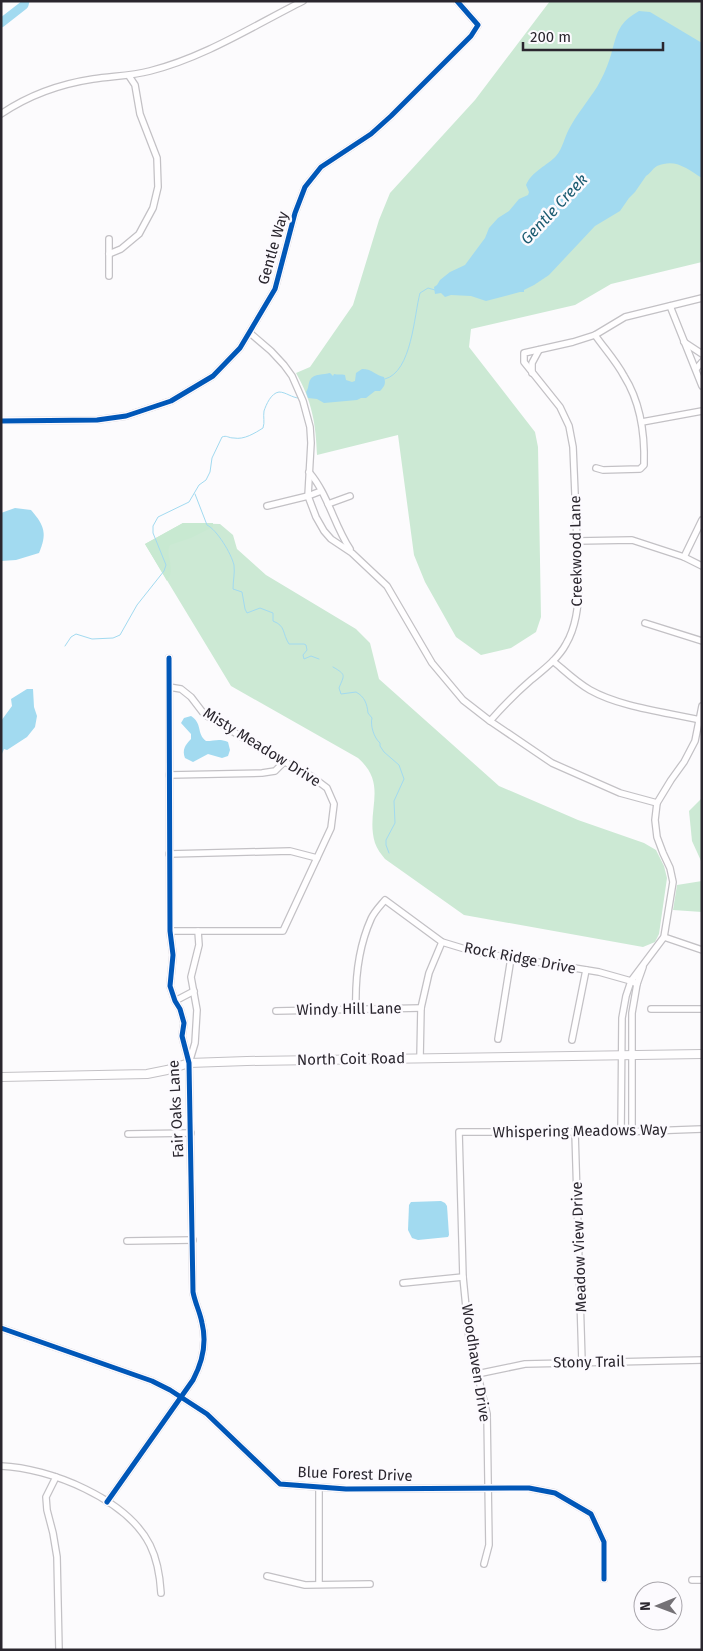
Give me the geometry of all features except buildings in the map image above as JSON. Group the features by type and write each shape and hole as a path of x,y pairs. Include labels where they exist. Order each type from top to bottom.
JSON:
{"street":[{"path":"1,114 25,99 65,84 94,78 130,76 150,72 180,62 303,1"},
{"name":"Gentle Way","path":"1,421 97,420 126,416 168,402 193,389 212,376 240,348 276,289 295,213 305,187 321,168 371,134 391,116 471,36 478,25 457,1"},
{"path":"109,254 121,249 139,234 153,208 158,187 157,158 140,114 135,84 130,76"},
{"path":"109,239 109,276"},
{"path":"532,373 532,363 539,350 595,335 625,317 702,298"},
{"path":"670,306 702,386"},
{"path":"250,332 284,365 300,392 310,427 308,496 324,531 331,539 352,553 387,586 432,663 463,700 490,721 552,763 620,793 656,803"},
{"path":"595,335 624,375 635,398 642,422 644,465 640,469 603,470 596,468"},
{"path":"684,342 702,354"},
{"name":"Creekwood Lane","path":"490,721 506,703 553,661 566,646 574,628 578,608 579,588 573,447 569,426 560,407 524,362 524,353 539,350"},
{"path":"696,369 702,362"},
{"path":"642,422 702,411"},
{"path":"309,472 317,482 342,538 352,553"},
{"path":"267,506 321,491"},
{"path":"328,504 350,496"},
{"path":"684,557 702,520"},
{"path":"577,541 632,540 684,557 702,566"},
{"path":"645,624 702,642"},
{"name":"Fair Oaks Lane","path":"107,1502 181,1398 198,1370 204,1344 202,1324 193,1292 189,1063 183,1044 184,1022 170,986 173,955 170,931 169,854 170,658"},
{"path":"553,661 574,679 602,696 620,702 700,720"},
{"name":"Misty Meadow Drive","path":"169,687 181,690 191,697 204,714 284,762 312,776 327,788 334,804 331,828 283,930 198,931"},
{"path":"622,1132 622,1018 626,996 631,981 664,936 673,882 670,868 657,837 656,803 684,762 695,741 702,706"},
{"path":"169,775 262,774 274,771 284,762"},
{"path":"169,854 290,851 317,858"},
{"name":"Rock Ridge Drive","path":"356,1009 355,981 358,961 371,918 384,900 442,942 475,952 598,972 637,984"},
{"path":"170,931 198,931"},
{"name":"Fair Oaks Lane","path":"189,1063 195,1043 196,1030 197,1010 191,977 199,945 198,931"},
{"path":"664,936 702,950"},
{"path":"420,1058 421,1008 429,973 442,942"},
{"path":"498,1039 511,958"},
{"path":"632,1131 632,1013 637,984 646,961"},
{"path":"572,1040 586,970"},
{"path":"175,1001 194,991"},
{"name":"Windy Hill Lane","path":"276,1011 421,1008"},
{"path":"651,1009 702,1009"},
{"path":"183,1029 196,1030"},
{"name":"North Coit Road","path":"1,1077 147,1074 189,1063 702,1054"},
{"name":"Whispering Meadows Way","path":"459,1132 622,1132 702,1129"},
{"name":"Woodhaven Drive","path":"459,1132 463,1277 469,1338 487,1414 489,1545 484,1564"},
{"name":"Meadow View Drive","path":"576,1132 582,1362"},
{"path":"128,1134 191,1134"},
{"path":"128,1241 193,1240"},
{"path":"403,1283 463,1277"},
{"name":"Blue Forest Drive","path":"1,1328 152,1381 207,1414 280,1484 346,1490 529,1488 555,1493 591,1514 604,1542 604,1578"},
{"name":"Stony Trail","path":"477,1374 525,1364 702,1360"},
{"path":"1,1466 34,1470 56,1477 83,1488 107,1502 139,1529 149,1544 157,1562 161,1594"},
{"path":"56,1477 46,1498 57,1557 59,1650"},
{"path":"319,1487 319,1584"},
{"path":"268,1576 305,1584 370,1584"},
{"path":"692,1580 702,1580"}],"green space":[{"path":"550,1 702,1 702,262 611,284 575,305 471,329 469,347 535,432 538,447 541,617 536,632 511,648 481,655 456,637 425,582 414,555 398,435 317,455 316,433 312,413 306,393 296,373 310,367 353,305 379,220 390,193 475,100"},
{"path":"183,523 220,524 233,535 237,549 266,575 356,629 370,643 379,679 499,786 578,820 644,843 656,850 664,866 667,878 659,934 655,942 643,947 464,915 385,859 376,845 373,831 374,788 367,768 358,758 231,686 145,544"},
{"path":"183,523 213,523 213,527 191,538 170,545 168,553 171,571 167,581 145,544"},
{"path":"702,798 702,863 692,841 689,811"},
{"path":"702,881 702,912 673,910 677,885"}],"water":[{"path":"639,11 650,12 702,43 702,178 676,164 670,163 657,166 646,176 620,211 595,226 549,275 524,290 524,292 486,301 471,296 451,295 445,297 441,293 435,294 434,287 450,272 465,265 485,238 489,228 498,218 509,211 519,199 528,195 529,192 526,185 528,180 558,153 572,123 597,87 608,65 620,28 627,19"},
{"path":"362,369 384,377 385,384 380,391 375,391 366,398 357,400 324,403 317,399 308,398 306,392 310,380 314,376 330,373 333,376 334,374 345,375 346,380 352,382 355,381 356,373"},
{"path":"15,508 31,510 42,526 43,541 39,553 16,560 1,561 1,513"},
{"path":"27,689 33,689 34,707 37,716 35,727 27,737 7,750 4,749 1,756 1,721 12,706 11,699"},
{"path":"191,716 197,722 201,735 206,741 219,740 228,742 230,750 228,756 222,758 208,754 193,762 185,758 184,750 191,739 191,734 181,723 184,718"},
{"path":"441,1201 447,1206 448,1237 418,1240 412,1238 408,1230 409,1205 411,1202"}],"waterway":[{"path":"1,23 24,5 25,1"},
{"name":"Gentle Creek","path":"385,379 394,374 401,366 406,355 420,293 428,288 435,290"},
{"name":"Gentle Creek","path":"65,646 71,637 76,634 92,639 113,638 120,635 137,605 164,571 166,565 153,533 153,526 158,517 189,502 199,485 206,480 210,472 212,458 222,437 242,438 263,428 265,409 269,400 276,393 282,392 299,398"},
{"path":"195,494 207,525 223,542 230,554 234,565 233,589 242,592 247,613 260,608 273,613 273,621 280,625 289,644 304,644 307,650 303,655 304,659 311,656 319,659"},
{"path":"333,667 341,672 343,676 339,688 341,694 356,692 363,698 368,713 372,718 374,735 384,752 399,765 404,779 394,801 395,823 386,840 389,853"}],"cycle path":[{"path":"1,421 97,420 126,416 171,401 213,376 240,348 275,289 295,213 305,187 321,167 371,134 391,116 471,36 478,25 457,1"},
{"path":"107,1502 193,1380 199,1367 204,1345 202,1323 193,1292 189,1063 182,1036 184,1023 170,986 173,955 170,931 169,658"},
{"path":"1,1328 152,1381 170,1390 207,1414 280,1484 346,1489 529,1488 555,1493 591,1514 604,1542 604,1579"}]}
